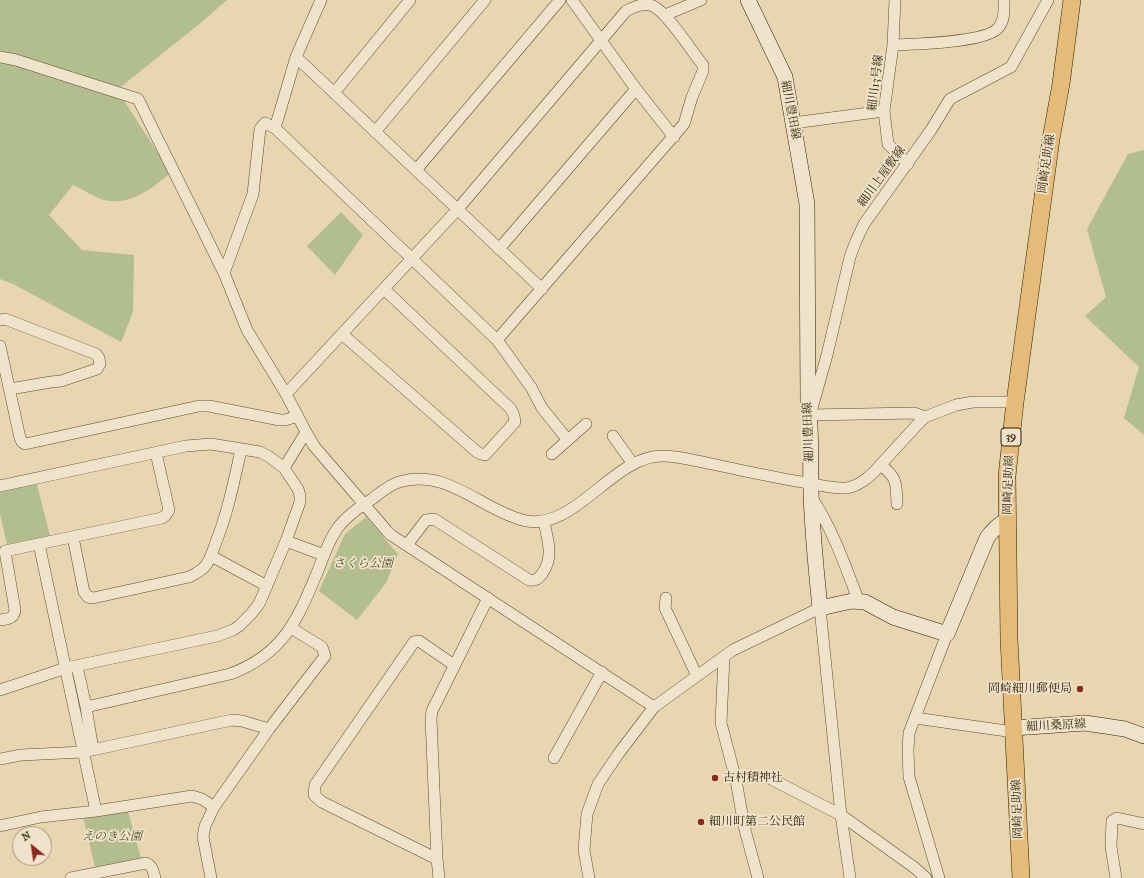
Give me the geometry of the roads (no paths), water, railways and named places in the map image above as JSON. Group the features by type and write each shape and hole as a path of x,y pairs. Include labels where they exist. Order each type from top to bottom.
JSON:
{"main road":[{"name":"細川豊田線","path":"748,0 784,77 794,123 807,204 808,402 810,415 811,490 815,564 820,608"},
{"name":"岡崎足助線","path":"1021,878 1009,639 1007,476 1015,402 1050,139 1061,84 1072,0"},
{"path":"820,608 852,601 865,602 893,617 947,634 987,538 999,523 1008,519"},
{"name":"細川桑原線","path":"1014,730 1085,723 1125,729 1144,736"}],"street":[{"path":"275,128 296,57 321,0"},
{"path":"334,93 410,0"},
{"path":"375,132 485,0"},
{"path":"416,170 560,0"},
{"path":"572,0 636,89 674,137"},
{"path":"665,15 701,0"},
{"name":"細川13号線","path":"895,0 894,45 884,111 888,144 908,164"},
{"path":"894,45 946,43 991,34 998,28 1004,17 1004,0"},
{"name":"細川上屋敷線","path":"810,415 827,355 850,257 864,224 932,130 950,99 1011,67 1048,0"},
{"path":"286,394 457,210 626,11 641,4 652,5 665,15 703,65 702,75 692,97 684,124 497,340"},
{"path":"0,57 24,63 138,99 224,273 247,330 286,394 314,446 387,531 654,707"},
{"path":"296,57 542,289"},
{"path":"499,249 636,89"},
{"path":"794,123 884,111"},
{"path":"224,273 253,194 260,129 265,123 275,128 497,340 531,387 542,408 567,439"},
{"path":"342,334 477,452 485,455 515,422 511,409 384,289"},
{"path":"0,320 5,320 96,354 99,358 100,364 97,369 61,381 10,389"},
{"path":"0,346 20,438 22,442 26,444 199,406 209,406 280,420 298,416"},
{"path":"86,707 218,677 242,670 260,660 281,642 291,628 304,603 336,529 364,504 397,483 410,480 437,480 453,486 501,512 521,519 544,522 568,511 633,464 650,456 676,456 811,490 846,488 867,479 881,466 925,417 956,405 973,402 1015,402"},
{"path":"810,415 914,413 925,417"},
{"path":"552,454 567,439 586,424"},
{"path":"284,468 306,432"},
{"path":"613,436 633,464"},
{"path":"0,486 186,446 203,444 226,446 240,450 260,452 268,456 284,468 298,489 300,496 300,502 286,541 259,604 252,614 239,626 217,636 71,667 0,690"},
{"path":"73,537 84,592 88,597 93,598 189,577 202,570 211,556 224,523 233,488 240,450"},
{"path":"0,620 7,620 15,615 2,552 162,518 166,515 169,510 156,453"},
{"path":"881,466 894,476 897,504"},
{"path":"811,490 840,552 859,602"},
{"path":"407,545 426,520 434,519 529,580 534,581 538,579 549,560 549,545 544,522"},
{"path":"286,541 324,555"},
{"path":"39,544 71,667 88,751 96,811"},
{"path":"211,556 267,586"},
{"path":"439,878 431,719 432,711 488,598"},
{"path":"666,598 665,608 697,676"},
{"path":"589,878 584,850 587,814 598,784 619,753 654,707 733,650 820,608 841,815 850,878"},
{"path":"211,878 203,837 205,826 214,807 269,729 325,656 322,647 291,628"},
{"path":"939,878 909,777 908,740 909,733 947,634"},
{"path":"437,859 322,802 314,795 314,789 319,778 414,642 419,641 454,665"},
{"path":"724,657 720,723 736,780 744,826 758,878"},
{"path":"71,667 86,707 88,751"},
{"path":"554,758 602,672"},
{"path":"915,718 1014,730"},
{"path":"0,759 21,755 88,751 232,720 242,721 269,729"},
{"path":"771,779 841,815 915,868 926,878"},
{"path":"0,826 41,817 96,811 192,796 202,799 214,807"},
{"path":"1116,878 1111,847 1112,821 1117,818 1144,824"},
{"path":"71,878 146,863 153,869 155,878"}],"place":[{"name":"岡崎細川郵便局","path":"1080,689"},
{"name":"古村積神社","path":"715,778"},
{"name":"細川町第二公民館","path":"701,822"}],"park label":[{"name":"さくら公園","path":"363,564"},
{"name":"えのき公園","path":"112,837"}]}
